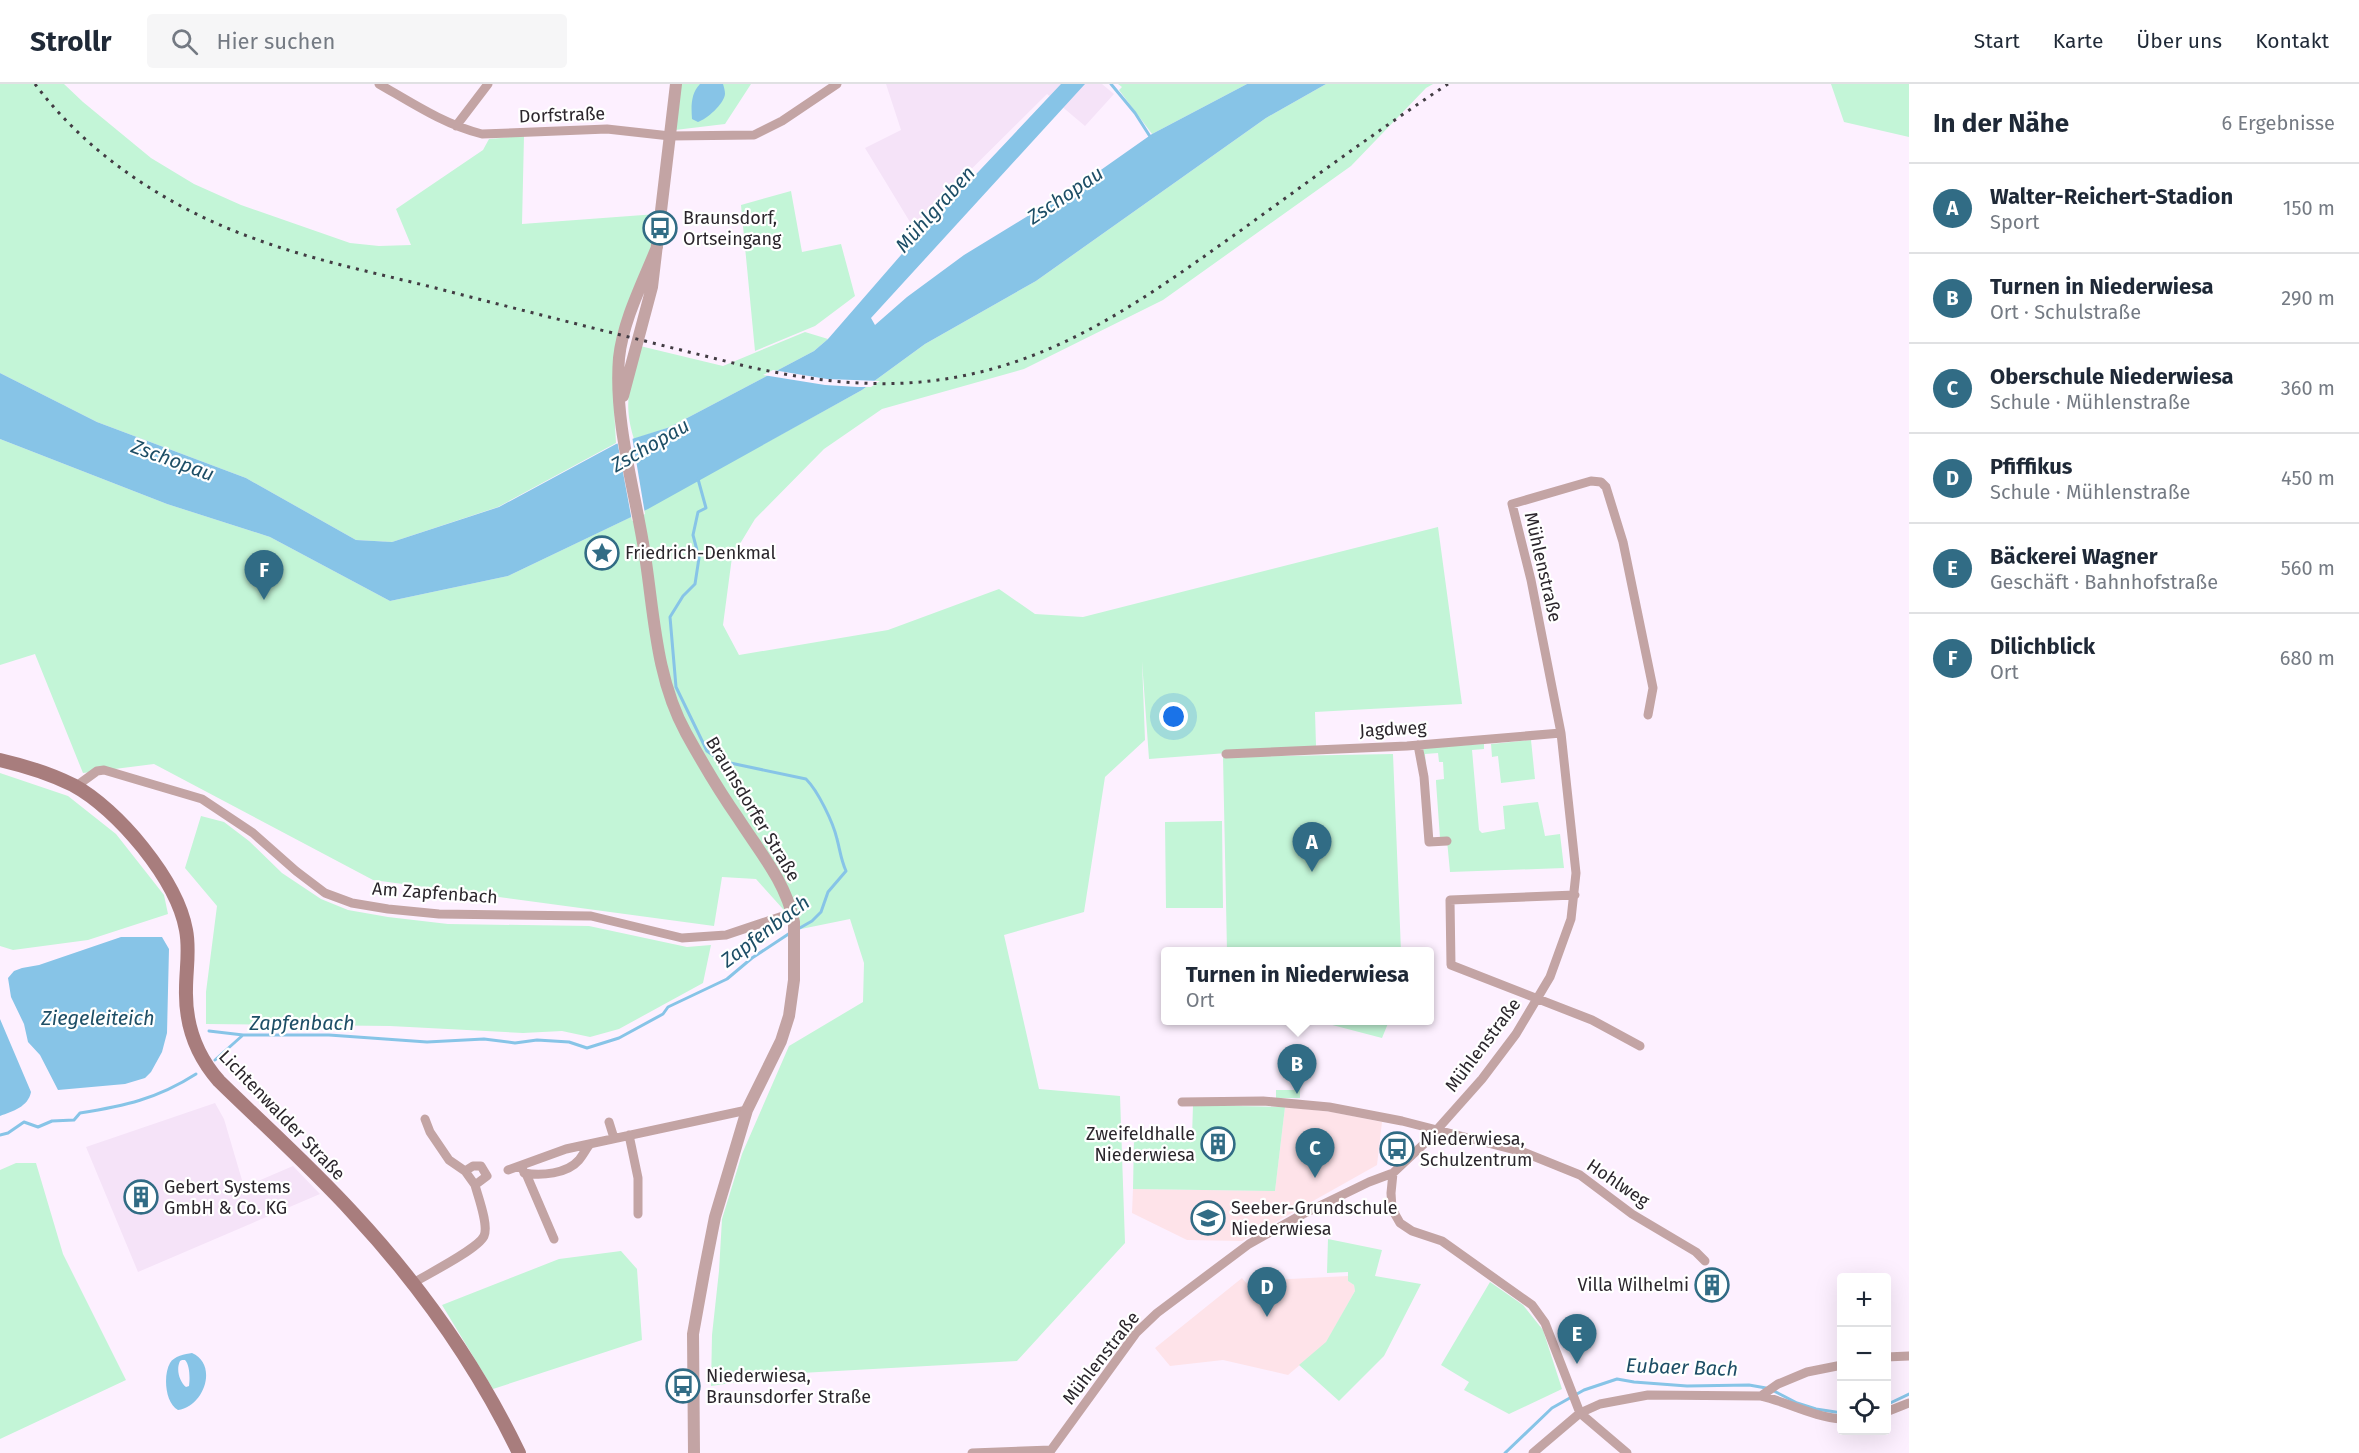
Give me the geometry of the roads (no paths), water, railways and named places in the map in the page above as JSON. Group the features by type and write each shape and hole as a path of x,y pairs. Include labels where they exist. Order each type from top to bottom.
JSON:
{"main road":[{"name":"Lichtenwalder Straße","path":"0,760 37,768 75,787 105,809 134,838 161,872 173,891 186,929 189,959 187,1015 193,1040 204,1062 219,1081 353,1212 413,1283 470,1367 519,1453"}],"street":[{"name":"Dorfstraße","path":"379,84 456,126 488,135 607,129 670,136 754,135 782,122 837,84"},
{"path":"456,126 488,84"},
{"path":"670,136 676,84"},
{"name":"Braunsdorfer Straße","path":"670,136 652,287 620,408 623,429 659,658 676,712 716,786 771,867 793,917 794,941 794,980 789,1016 781,1041 747,1110 715,1217 693,1335 694,1453"},
{"name":"Mühlenstraße","path":"1050,1451 1136,1333 1157,1313 1257,1239 1322,1204 1393,1173 1482,1079 1516,1034 1539,998 1571,919 1575,896 1574,850 1561,733 1531,580 1512,504 1591,481 1601,482 1607,488 1623,542 1653,688 1648,715"},
{"name":"Jagdweg","path":"1226,754 1419,745 1561,733"},
{"path":"1419,745 1429,842 1447,841"},
{"name":"Am Zapfenbach","path":"75,787 97,771 104,770 202,799 253,833 325,893 352,903 439,914 591,916 682,938 726,935 793,917"},
{"name":"Mühlenstraße","path":"1575,896 1449,900 1451,965 1592,1020 1640,1046"},
{"name":"Hohlweg","path":"1182,1102 1263,1101 1329,1107 1402,1121 1523,1152 1580,1175 1632,1214 1696,1252 1705,1261"},
{"path":"522,1169 590,1144 747,1110"},
{"path":"413,1283 474,1246 484,1236 485,1223 475,1185 465,1170 449,1160 430,1132 425,1119"},
{"path":"609,1122 614,1138"},
{"path":"629,1134 638,1178 638,1214"},
{"path":"508,1170 522,1169 548,1173 572,1167 590,1144"},
{"path":"465,1170 473,1166 481,1166 485,1169 487,1176 475,1185"},
{"path":"522,1169 554,1239"},
{"path":"1393,1173 1392,1209 1400,1223 1412,1231 1442,1241 1532,1305 1545,1323 1578,1409 1627,1453"},
{"path":"1891,1357 1909,1356"},
{"path":"1762,1395 1778,1384 1807,1372 1837,1366"},
{"path":"1533,1453 1578,1409 1648,1395 1762,1395 1795,1409 1837,1418"},
{"path":"1891,1411 1909,1403"},
{"path":"972,1453 1050,1451"}],"water":[{"path":"700,84 723,84 725,94 722,102 714,111 698,122 692,119 692,105 693,96"},
{"name":"Zschopau","path":"1061,84 1085,84 871,318 875,325 907,297 964,255 1088,179 1152,134 1247,84 1326,84 1266,118 1036,281 925,344 862,390 648,509 508,576 390,601 270,537 167,504 0,439 0,373 97,422 246,478 356,540 392,542 499,507 616,444 670,427 814,351 828,339 914,240"},
{"name":"Ziegeleiteich","path":"121,937 162,937 169,949 167,1033 162,1052 145,1078 125,1084 58,1090 40,1055 28,1042 24,1024 11,997 8,978 14,971 22,968 39,965"},
{"name":"Ziegeleiteich","path":"0,1019 31,1092 23,1105 0,1116"},
{"path":"192,1353 200,1358 205,1366 205,1384 195,1401 178,1410 168,1395 166,1374 174,1359","holes":["185,1360 189,1376 189,1386 186,1387 178,1371 180,1361"]}],"waterway":[{"path":"1111,84 1135,113 1151,138"},
{"name":"Zapfenbach","path":"698,479 706,508 698,512 693,535 699,558 695,584 683,596 670,617 676,687 707,751 721,761 806,779 825,807 846,871 828,892 821,912 812,921 798,929"},
{"name":"Zapfenbach","path":"215,1060 243,1035 329,1035 427,1042 484,1039 515,1043 537,1040 569,1042 587,1048 619,1038 663,1014 668,1007 727,979 752,958 790,933"},
{"path":"209,1031 243,1035"},
{"name":"Zapfenbach","path":"0,1135 8,1133 24,1122 38,1127 52,1121 74,1120 80,1113 140,1100 168,1090 196,1074"},
{"name":"Eubaer Bach","path":"1505,1453 1552,1408 1584,1390 1617,1379 1687,1386 1749,1385 1766,1388"},
{"name":"Eubaer Bach","path":"1772,1390 1797,1403 1837,1412"},
{"name":"Eubaer Bach","path":"1891,1403 1909,1394"}],"railway":[{"path":"35,84 79,134 132,176 160,194 219,225 275,246 352,268 745,366 826,380 886,384 955,377 999,367 1081,334 1157,289 1448,84"}],"place":[{"name":"Braunsdorf, Ortseingang","path":"660,228"},
{"name":"Friedrich-Denkmal","path":"602,553"},
{"name":"Dilichblick","path":"264,600"},
{"name":"Walter-Reichert-Stadion","path":"1312,872"},
{"name":"Turnen in Niederwiesa","path":"1297,1094"},
{"name":"Zweifeldhalle Niederwiesa","path":"1218,1144"},
{"name":"Niederwiesa, Schulzentrum","path":"1397,1149"},
{"name":"Oberschule Niederwiesa","path":"1315,1178"},
{"name":"Gebert Systems GmbH & Co. KG","path":"141,1197"},
{"name":"Seeber-Grundschule Niederwiesa","path":"1208,1218"},
{"name":"Villa Wilhelmi","path":"1712,1285"},
{"name":"Pfiffikus","path":"1267,1317"},
{"name":"Bäckerei Wagner","path":"1577,1364"},
{"name":"Niederwiesa, Braunsdorfer Straße","path":"683,1386"}],"water label":[{"name":"Mühlgraben","path":"935,209"}]}
